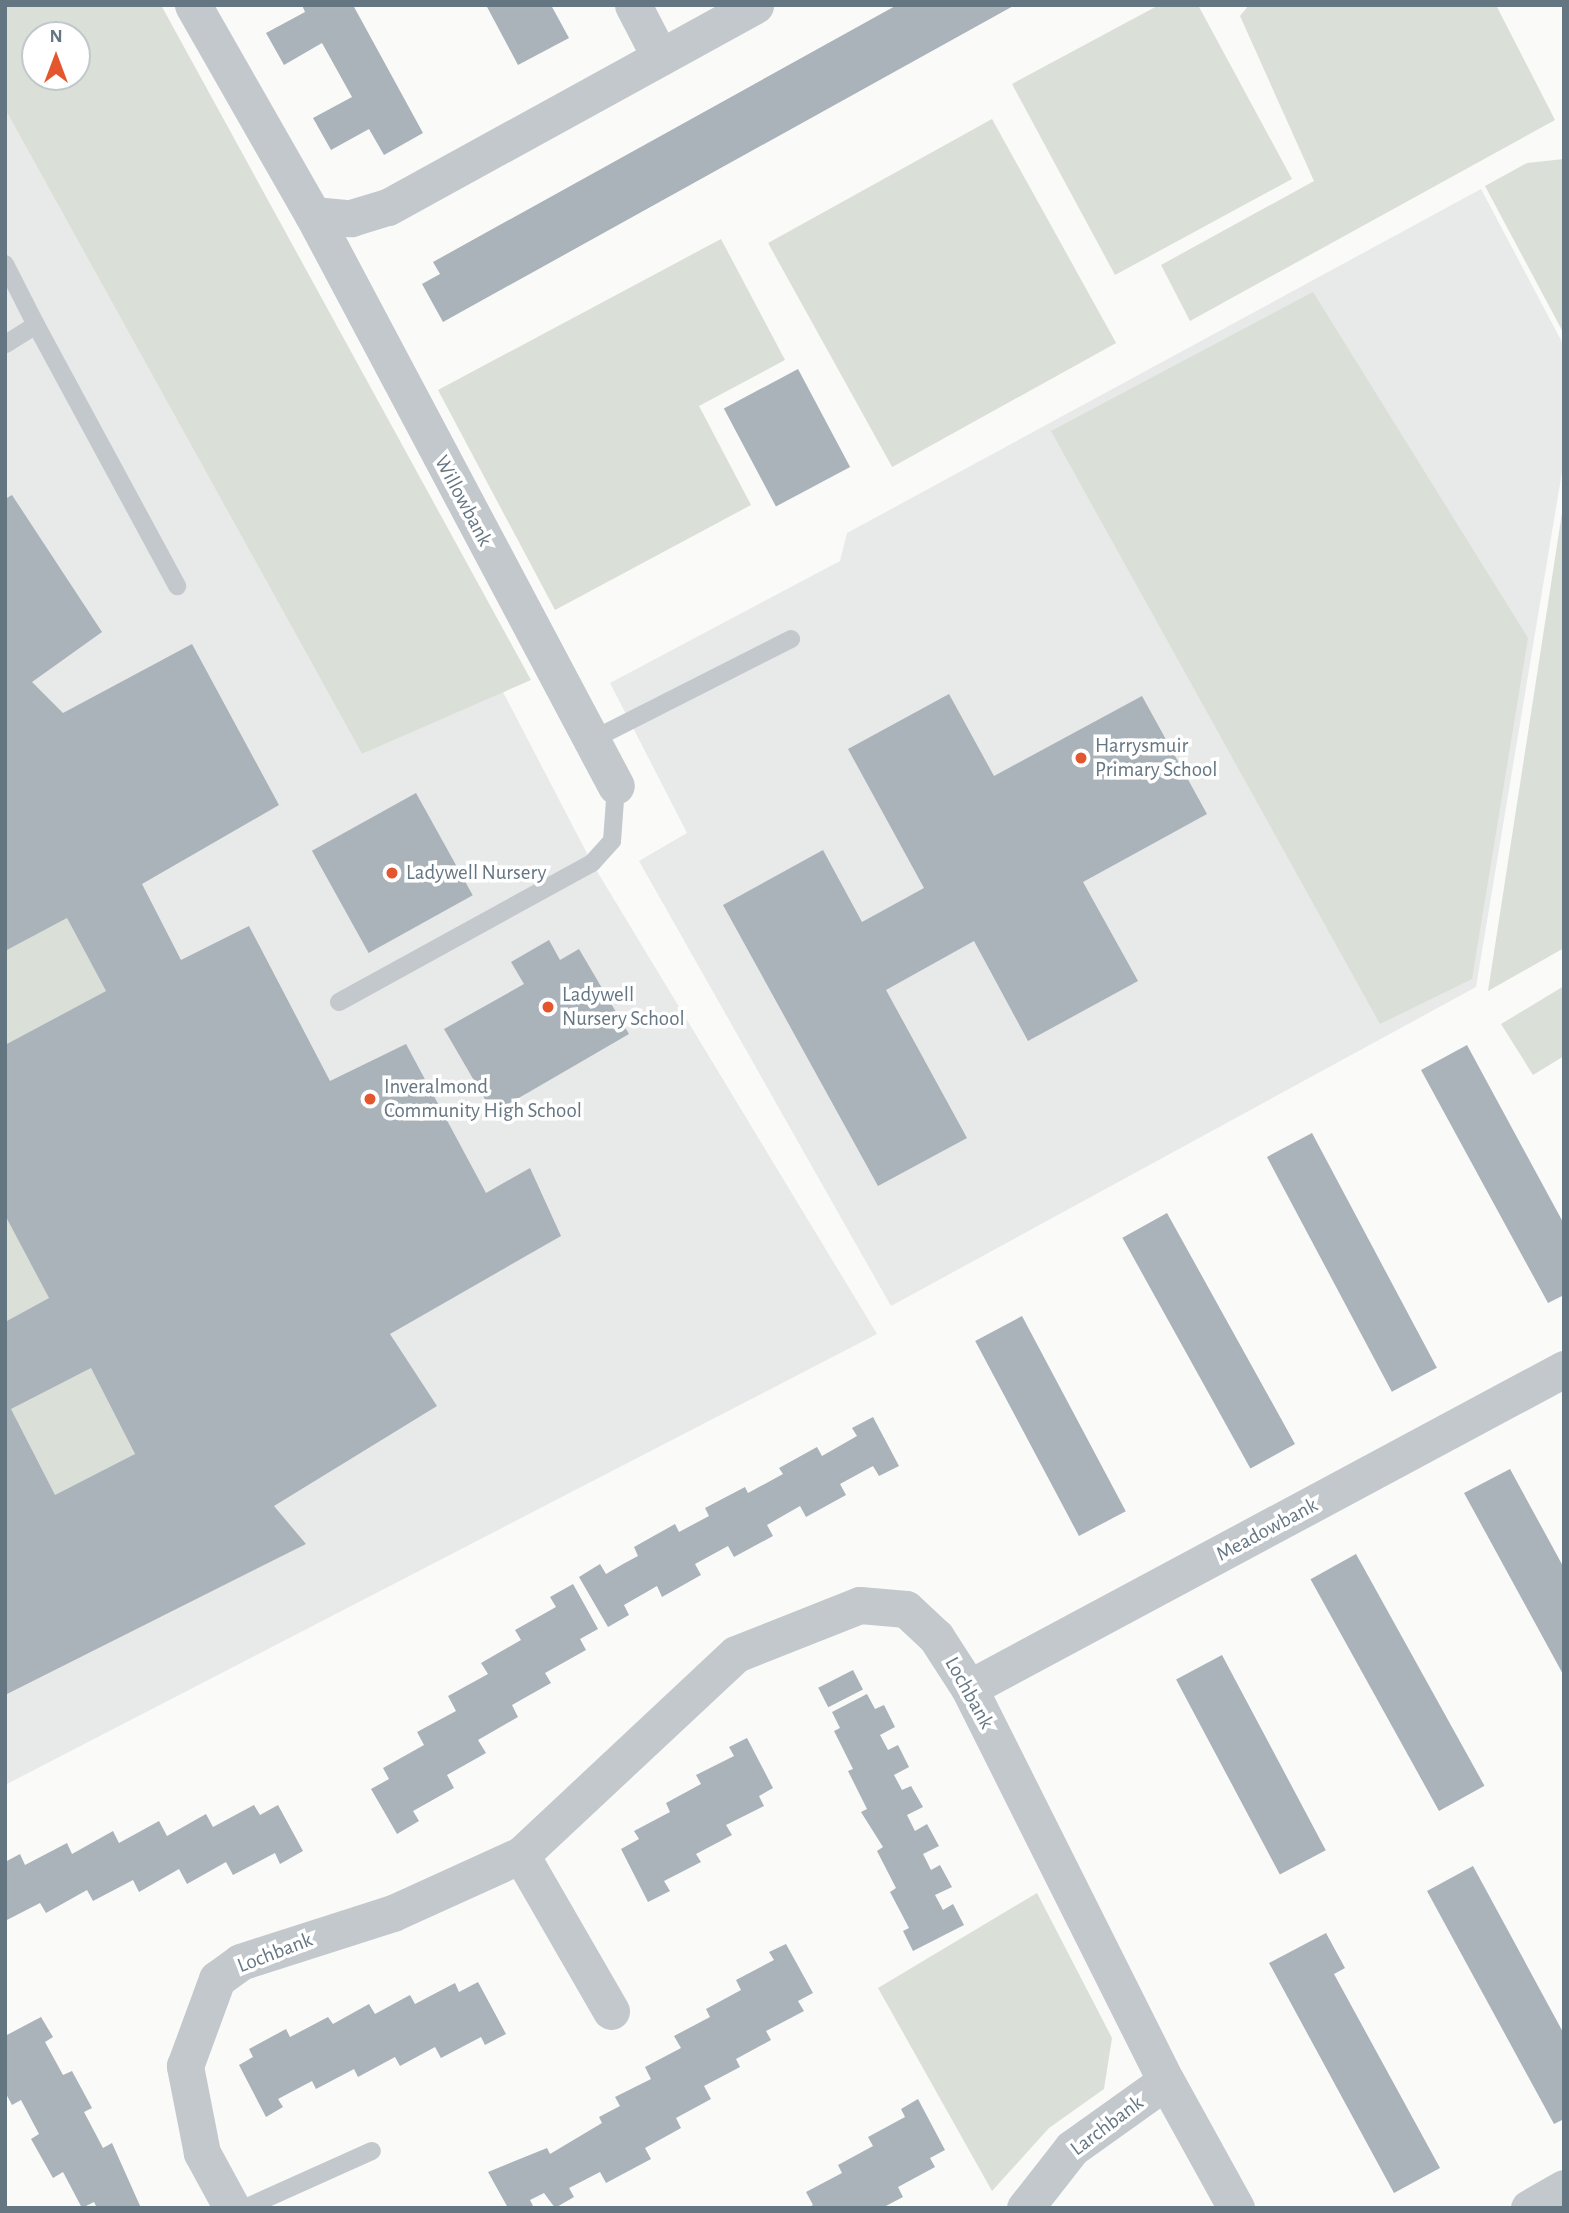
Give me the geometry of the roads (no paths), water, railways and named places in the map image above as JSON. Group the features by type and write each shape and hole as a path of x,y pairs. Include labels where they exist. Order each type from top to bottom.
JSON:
{"street":[{"name":"Willowbank","path":"193,5 313,215 542,651 594,739 616,786"},
{"path":"633,5 660,58"},
{"path":"313,215 351,218 388,208 755,5"},
{"name":"Meadowbank","path":"968,1688 1564,1369"},
{"name":"Lochbank","path":"232,2208 202,2153 185,2066 218,1979 240,1962 393,1913 521,1855 736,1654 860,1605 906,1609 936,1637 968,1688 1166,2081 1236,2208"},
{"path":"521,1855 611,2011"},
{"name":"Larchbank","path":"1025,2208 1072,2148 1166,2081"},
{"path":"1529,2208 1564,2188"}],"lane":[{"path":"5,264 177,586"},
{"path":"5,344 36,325"},
{"path":"594,739 791,639"},
{"path":"339,1002 592,863 612,841 616,786"},
{"path":"245,2208 372,2151"}],"place":[{"name":"Harrysmuir Primary School","path":"1081,758"},
{"name":"Ladywell Nursery","path":"392,873"},
{"name":"Ladywell Nursery School","path":"548,1007"},
{"name":"Inveralmond Community High School","path":"370,1099"}]}
